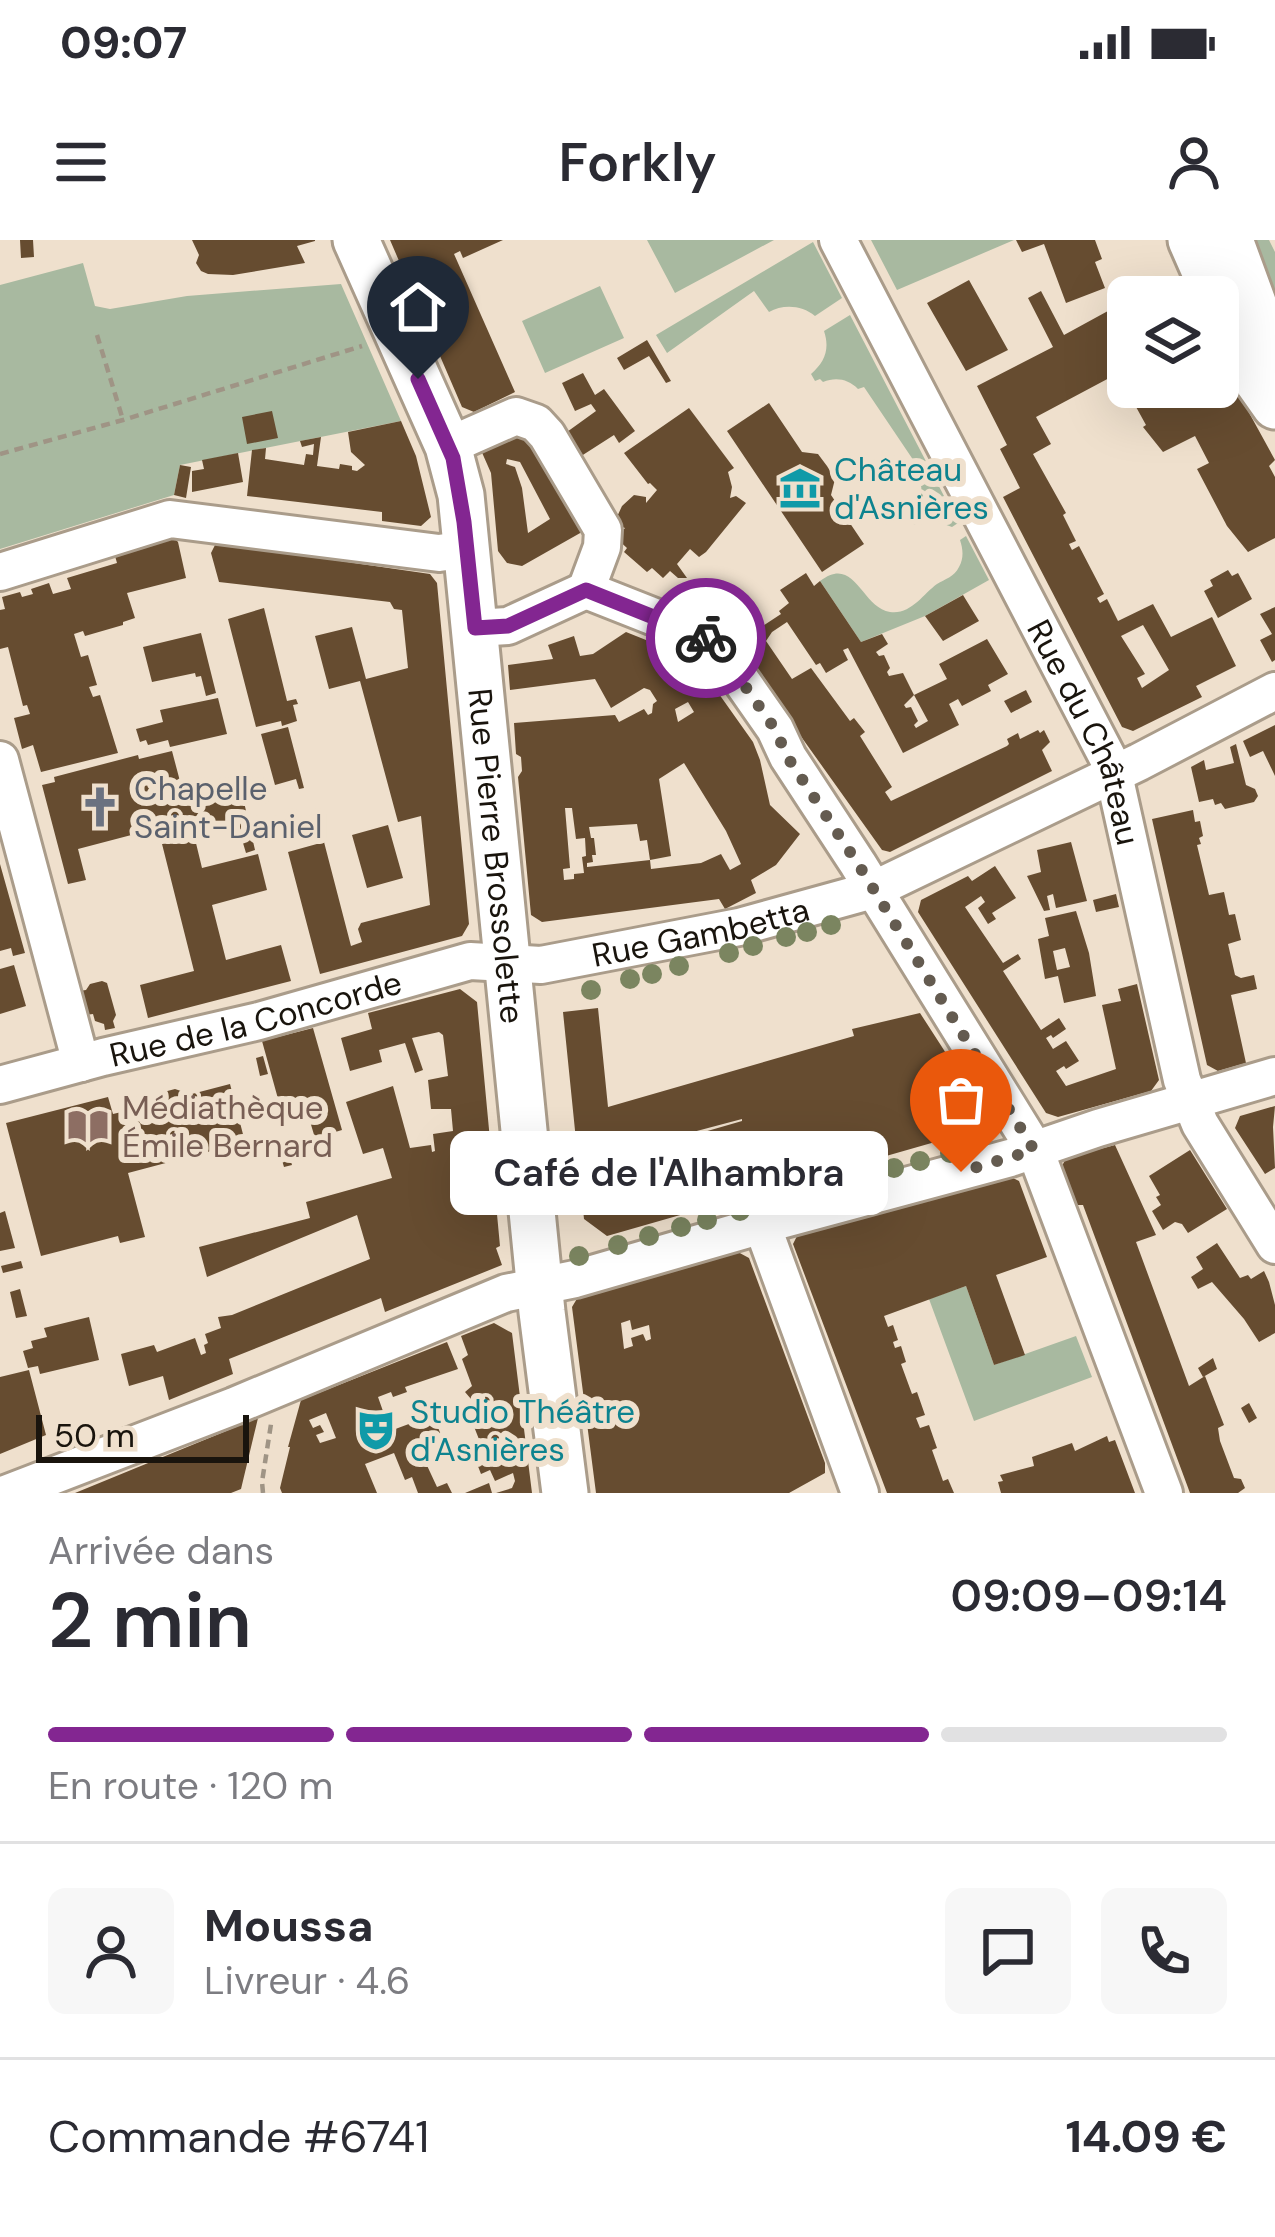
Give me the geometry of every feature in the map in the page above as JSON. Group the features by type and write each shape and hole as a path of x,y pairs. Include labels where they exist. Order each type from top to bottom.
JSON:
{"main road":[{"name":"Rue Pierre Brossolette","path":"356,240 448,446 460,495 539,1285 566,1493"},
{"path":"1191,240 1207,276"},
{"path":"1230,240 1275,363"},
{"path":"1239,349 1275,406"}],"street":[{"name":"Rue du Château","path":"838,240 1105,751 1182,1080 1200,1124 1275,1245"},
{"path":"448,446 517,416 542,428 601,524 603,539 591,579"},
{"path":"0,572 170,519 439,553 467,549"},
{"path":"475,628 508,626 614,567 666,610 672,623 717,646 775,729 788,758 1034,1150 1164,1493"},
{"name":"Rue Gambetta","path":"508,963 541,965 739,927 1114,774 1275,692"},
{"path":"0,760 81,1063"},
{"name":"Rue de la Concorde","path":"0,1085 259,1021 470,961 508,963"},
{"path":"8,1493 506,1292 574,1280 961,1172 1275,1076"},
{"path":"762,1225 854,1491"}],"path":[{"path":"98,334 123,420"},
{"path":"0,454 368,345"},
{"path":"263,1493 277,1388"}],"green space":[{"path":"647,240 774,240 675,293"},
{"path":"871,240 1014,240 897,290"},
{"path":"1247,240 1269,240 1275,252 1275,316"},
{"path":"813,242 842,298 815,316 792,307 769,312 754,291 667,353 656,335"},
{"path":"83,263 95,306 110,309 187,296 341,284 401,421 180,465 174,495 0,549 0,285"},
{"path":"600,286 624,338 545,373 522,321"},
{"path":"850,315 958,523 952,527 930,519 913,525 909,520 921,496 918,478 922,473 864,387 858,389 842,380 815,381 811,374 825,355 824,331"},
{"path":"966,536 989,580 925,616 861,642 820,581 842,574 880,608 904,610 957,570 962,557 960,540"},
{"path":"966,1286 994,1365 1076,1336 1092,1377 974,1421 929,1299"}],"building":[{"path":"20,240 33,240 34,257 21,258"},
{"path":"192,240 315,241 297,246 305,263 233,275 201,271"},
{"path":"390,240 503,240 463,258 460,251 454,254 515,392 474,412 462,407"},
{"path":"1016,240 1095,240 1102,259 1095,262 1105,288 1066,303 1044,244 1022,252"},
{"path":"969,280 1008,350 966,371 927,303"},
{"path":"1041,291 1064,335 1107,311 1107,379 1036,417 1051,444 1033,454 1066,513 1076,541 1069,544 1072,550 1079,546 1104,594 1097,598 1100,603 1107,599 1118,621 1153,604 1171,637 1212,617 1236,666 1196,686 1202,697 1133,731 1122,727 1003,497 1020,488 1000,449 1007,445 977,386 1053,347 1028,298","holes":["1143,625 1169,670 1142,688 1137,678 1145,674 1121,636"]},
{"path":"647,340 671,381 666,383 649,356 624,370 617,358"},
{"path":"583,373 595,395 604,389 635,431 619,443 614,435 575,460 560,437 596,411 591,404 575,411 562,383"},
{"path":"1239,394 1275,460 1269,466 1275,477 1275,538 1248,552 1227,526 1197,469 1209,463 1195,436 1163,452 1143,427 1137,408 1239,408"},
{"name":"Château d'Asnières","path":"769,403 802,452 818,454 827,466 835,479 831,495 864,544 822,572 727,431"},
{"path":"689,408 734,468 728,472 730,498 736,496 746,503 706,552 699,557 690,549 677,564 687,578 670,571 663,578 652,568 647,572 616,538 625,528 616,519 622,506 634,495 646,497 646,503 657,490 624,453"},
{"path":"272,411 278,438 247,444 242,417"},
{"path":"401,421 416,456 431,517 421,526 382,521 382,512 247,496 252,450 266,448 265,459 304,465 306,454 313,455 314,444 302,447 300,441 321,437 317,466 339,469 340,464 357,471 365,465 351,452 348,432"},
{"path":"514,432 538,440 589,528 522,566 507,563 498,551 491,473 480,448","holes":["507,459 520,462 550,519 528,533 522,488 515,467 506,464"]},
{"path":"238,453 243,482 192,492 192,471 204,469 202,460"},
{"path":"180,465 191,467 186,498 174,495"},
{"path":"174,538 186,578 127,593 135,618 123,625 85,636 83,631 74,634 81,657 88,655 97,685 89,687 93,697 100,695 118,753 41,772 33,745 22,749 14,718 30,714 27,705 23,706 8,647 0,649 2,597 33,594 31,589 49,583 53,594 71,589 67,578 117,563 115,556"},
{"path":"216,543 430,574 437,583 469,924 462,936 320,974 288,852 324,842 351,946 362,942 361,923 430,905 421,816 398,822 360,681 329,689 315,636 352,627 366,679 408,668 402,610 394,609 390,602 219,582 211,553"},
{"path":"1228,570 1232,576 1238,573 1252,599 1218,618 1204,591 1213,586 1210,580"},
{"path":"806,573 814,586 820,581 861,642 882,634 888,644 876,652 884,655 889,676 903,673 914,695 947,679 939,664 987,639 1008,674 988,685 991,691 962,706 958,699 949,704 959,725 903,753 848,648 843,650 848,660 826,673 787,622 772,632 766,641 792,679 811,668 850,721 854,718 865,732 860,736 892,787 885,792 891,801 1007,746 1007,739 1018,733 1020,739 1044,730 1050,742 1042,750 1052,771 890,852 882,850 735,644 781,614 789,603 780,590","holes":["914,695 928,721 916,728 911,707 904,705"]},
{"path":"963,595 979,621 943,641 925,616"},
{"path":"1275,607 1272,662 1260,640 1272,634 1260,614"},
{"path":"264,608 287,701 296,699 298,704 293,705 297,721 282,726 281,721 256,727 228,619"},
{"path":"626,632 691,658 753,742 770,805 800,834 776,865 751,880 756,893 725,909 719,899 542,922 531,915 518,777 521,757 516,754 514,723 615,715 619,722 644,709 652,713 657,701 644,688 611,708 595,679 510,690 508,665 553,659 548,645 574,636 580,656 593,654","holes":["688,702 694,712 678,722 675,709","684,763 741,864 730,870 721,854 701,863 651,869 650,860 671,856 659,779","565,808 572,808 576,839 585,838 584,873 564,880 563,869 570,868","637,824 640,841 647,840 650,860 587,867 596,855 589,827"]},
{"path":"201,633 216,693 206,696 201,676 195,673 152,682 143,647"},
{"path":"1026,690 1032,702 1011,713 1004,701"},
{"path":"218,698 227,734 170,747 168,740 140,742 136,729 163,722 160,710"},
{"path":"1275,725 1275,776 1263,751 1250,757 1243,741"},
{"path":"288,727 304,788 299,789 296,779 275,785 261,734"},
{"path":"1236,744 1246,785 1258,796 1254,802 1225,809 1213,799 1199,802 1191,767 1204,760 1206,770 1234,763 1230,747"},
{"path":"172,751 186,804 241,789 255,850 246,853 235,829 195,839 202,868 258,854 267,890 212,905 226,960 281,945 291,981 148,1018 140,985 194,971 158,828 78,849 86,880 68,884 42,785 55,782 54,777 138,755 139,759"},
{"path":"1193,810 1203,836 1197,845 1209,895 1224,892 1229,915 1235,914 1241,940 1228,944 1235,975 1254,975 1257,989 1231,995 1246,1063 1218,1071 1207,1065 1152,819"},
{"path":"388,825 403,878 367,888 352,835"},
{"path":"1071,842 1087,901 1056,908 1053,894 1047,896 1050,910 1044,911 1027,876 1041,872 1037,850"},
{"path":"0,864 25,953 13,956 11,948 0,951"},
{"path":"995,866 1016,898 992,913 996,919 988,924 978,908 985,902 981,896 965,907 1003,963 1018,954 1021,959 1003,971 1041,1030 1059,1018 1066,1029 1046,1038 1053,1049 1066,1041 1079,1061 1056,1071 1066,1086 1116,1069 1102,1005 1121,1001 1118,989 1137,984 1159,1080 1151,1091 1058,1117 1046,1113 918,912 921,900 968,876 972,881"},
{"path":"1116,894 1119,907 1096,912 1093,900"},
{"path":"1076,911 1096,996 1064,1003 1058,976 1045,979 1038,939 1049,936 1045,918","holes":["1065,948 1070,967 1057,970 1053,951"]},
{"path":"14,965 26,1006 0,1014 0,969"},
{"path":"107,983 116,1015 115,1028 105,1030 93,1014 85,1015 79,991"},
{"path":"460,989 477,1002 500,1246 496,1248 502,1265 385,1312 381,1298 229,1359 233,1374 169,1400 163,1376 129,1386 121,1354 154,1345 157,1352 195,1338 201,1355 208,1343 205,1334 221,1328 218,1317 370,1259 357,1215 207,1277 199,1247 310,1218 306,1202 392,1178 383,1148 363,1154 346,1102 393,1086 410,1148 431,1145 435,1151 433,1134 453,1131 451,1109 431,1109 428,1080 448,1076 443,1035 412,1038 423,1070 415,1073 405,1043 379,1050 382,1062 350,1071 341,1038 372,1029 368,1013"},
{"path":"598,1008 608,1107 854,1036 852,1029 920,1013 973,1095 956,1136 607,1236 584,1219 563,1012","holes":["742,1121 614,1158 613,1154 625,1150"]},
{"path":"313,1028 342,1130 315,1138 309,1118 285,1124 262,1041"},
{"path":"263,1056 268,1074 260,1076 256,1058"},
{"path":"230,1084 245,1142 128,1173 145,1237 120,1243 118,1236 41,1256 6,1123 108,1097 113,1114 159,1103 156,1094 175,1089 184,1096"},
{"path":"1275,1106 1275,1168 1265,1174 1235,1128 1240,1116"},
{"path":"286,1145 292,1165 284,1167 278,1147"},
{"path":"1115,1145 1156,1235 1136,1242 1189,1386 1205,1376 1224,1425 1218,1428 1220,1441 1234,1478 1241,1479 1245,1488 1238,1493 1190,1493 1083,1205 1074,1205 1060,1170 1066,1158"},
{"path":"1190,1150 1227,1209 1188,1233 1175,1222 1163,1230 1152,1211 1161,1205 1156,1197 1160,1195 1149,1176"},
{"path":"1007,1175 1019,1181 1047,1257 996,1275 1025,1355 994,1365 966,1286 884,1316 888,1327 893,1325 898,1340 893,1342 895,1348 901,1346 906,1362 901,1364 925,1415 916,1418 920,1428 929,1425 943,1481 948,1479 954,1493 887,1493 793,1244 798,1234"},
{"path":"5,1211 15,1248 0,1251 0,1213"},
{"path":"1217,1243 1240,1278 1248,1275 1251,1279 1264,1271 1269,1282 1275,1333 1259,1342 1212,1282 1198,1289 1191,1277 1203,1269 1196,1257"},
{"path":"736,1251 749,1258 825,1473 789,1493 596,1493 572,1307 578,1297","holes":["630,1320 632,1330 649,1325 651,1339 646,1341 643,1334 631,1338 633,1346 624,1349 621,1323"]},
{"path":"21,1261 23,1268 3,1273 1,1266"},
{"path":"20,1289 27,1316 16,1318 10,1292"},
{"path":"89,1317 99,1360 40,1374 38,1366 28,1368 23,1351 33,1348 31,1341 47,1337 44,1328"},
{"path":"494,1323 512,1333 532,1493 496,1493 512,1488 513,1473 495,1481 490,1470 481,1474 474,1456 482,1447 473,1424 487,1417 481,1396 471,1399 465,1392 472,1386 462,1359 468,1355 461,1336"},
{"path":"447,1342 458,1369 405,1387 407,1392 393,1397 391,1392 378,1397 390,1431 433,1415 441,1435 417,1444 437,1487 447,1483 452,1493 418,1493 412,1477 405,1480 394,1453 365,1464 377,1493 282,1493 301,1400","holes":["326,1413 336,1438 320,1443 316,1435 324,1432 320,1425 313,1428 309,1420"]},
{"path":"1213,1358 1217,1369 1203,1377 1198,1368"},
{"path":"29,1370 46,1435 0,1454 0,1377"},
{"path":"1249,1403 1257,1418 1249,1423 1241,1408"},
{"path":"258,1418 241,1489 231,1493 75,1493"},
{"path":"1107,1436 1109,1442 1115,1440 1135,1493 1001,1493 1000,1475 1034,1466 1032,1457 1072,1443 1075,1451"},
{"path":"489,1483 492,1493 465,1493"}],"way so far":[{"path":"706,638 717,646 775,729 788,758 1034,1150 961,1172"}],"place":[{"name":"Château d'Asnières","path":"800,488"},
{"name":"Chapelle Saint-Daniel","path":"100,807"},
{"name":"Médiathèque Émile Bernard","path":"88,1126"},
{"name":"Café de l'Alhambra","path":"961,1172"},
{"name":"Studio Théâtre d'Asnières","path":"376,1430"}],"route":[{"path":"418,379 453,458 475,628 508,626 586,590 706,638"}]}
